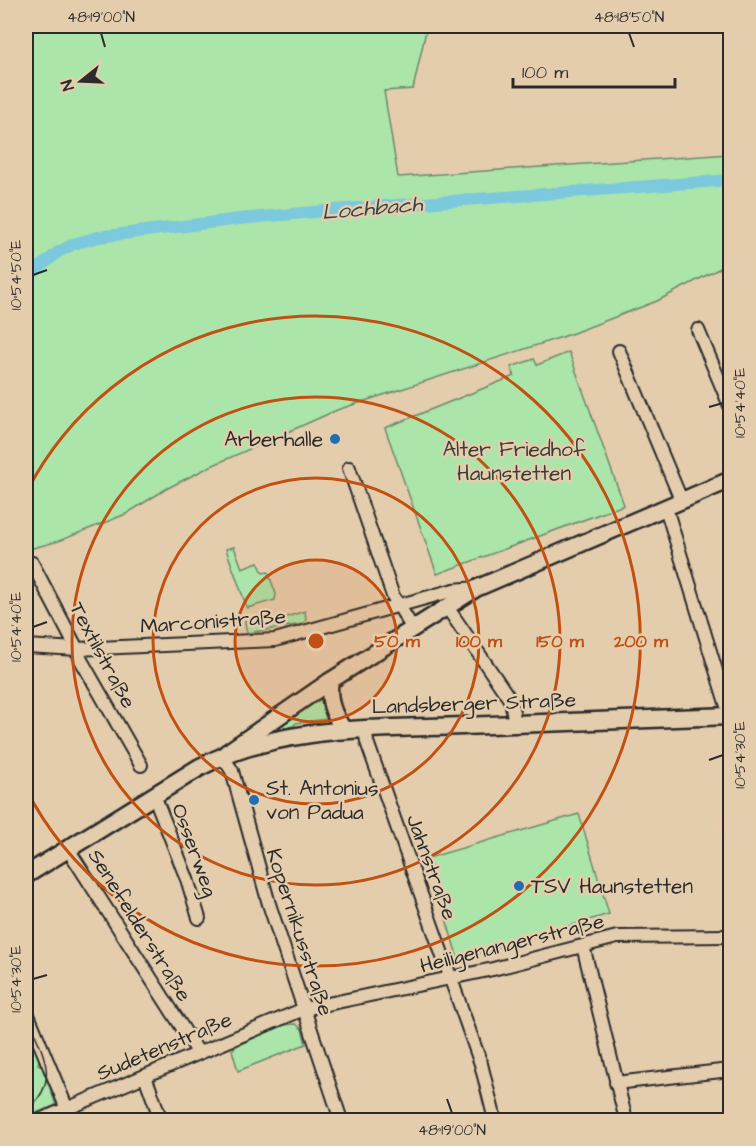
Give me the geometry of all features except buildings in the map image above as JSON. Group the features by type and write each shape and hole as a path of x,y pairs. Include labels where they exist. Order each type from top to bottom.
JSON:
{"main road":[{"name":"Landsberger Straße","path":"26,875 177,780 222,755 291,737 344,730 730,716"}],"street":[{"path":"698,330 730,406"},
{"path":"619,351 682,502"},
{"path":"349,468 393,596 413,629"},
{"path":"222,755 330,681 477,588 730,480"},
{"path":"666,508 730,716"},
{"name":"Textilstraße","path":"32,563 81,660 141,765"},
{"name":"Marconistraße","path":"26,646 77,649 275,640 454,590 477,588"},
{"path":"447,607 511,701 515,723"},
{"path":"330,681 330,707 344,730"},
{"name":"Jahnstraße","path":"365,729 367,742 481,1064 495,1120"},
{"name":"Kopernikusstraße","path":"222,755 232,771 269,904 341,1120"},
{"name":"Osserweg","path":"154,795 200,918"},
{"name":"Senefelderstraße","path":"68,849 198,1053"},
{"name":"Heiligenangerstraße","path":"304,1009 452,979 617,937 730,936"},
{"path":"583,946 626,1120"},
{"name":"Sudetenstraße","path":"40,1120 304,1009"},
{"path":"26,1010 67,1109"},
{"path":"616,1083 730,1070"},
{"path":"145,1076 161,1120"}],"shaded area":[{"path":"730,819 730,874 717,822"},
{"path":"315,964 325,994 315,997 312,988 308,989 301,968"}],"green space":[{"path":"26,26 427,26 413,89 384,91 398,177 730,154 730,263 657,301 568,335 337,410 209,467 166,489 126,514 59,541 26,550"},
{"name":"Alter Friedhof Haunstetten","path":"569,352 624,505 437,574 385,428 514,376 511,367 534,359 537,365"},
{"path":"234,547 242,568 258,562 263,573 268,572 276,594 275,600 247,608 226,549"},
{"path":"305,611 306,620 302,624 248,633 246,630 245,621 263,614 274,621"},
{"path":"318,698 321,699 327,719 296,723 293,726 281,728 278,726 279,723"},
{"name":"TSV Haunstetten","path":"579,814 609,914 458,959 428,858"},
{"path":"26,1018 40,1056 38,1064 42,1066 56,1105 26,1117"},
{"path":"296,1024 302,1029 306,1044 238,1071 232,1050 238,1045 283,1025"}],"waterway":[{"name":"Lochbach","path":"26,279 58,252 74,244 98,237 239,219 357,208 730,180"}],"tram line":[{"path":"26,1014 46,1064 44,1088 26,1110"}],"place":[{"name":"Arberhalle","path":"335,439"},
{"name":"St. Antonius von Padua","path":"254,800"},
{"name":"TSV Haunstetten","path":"519,886"}]}
